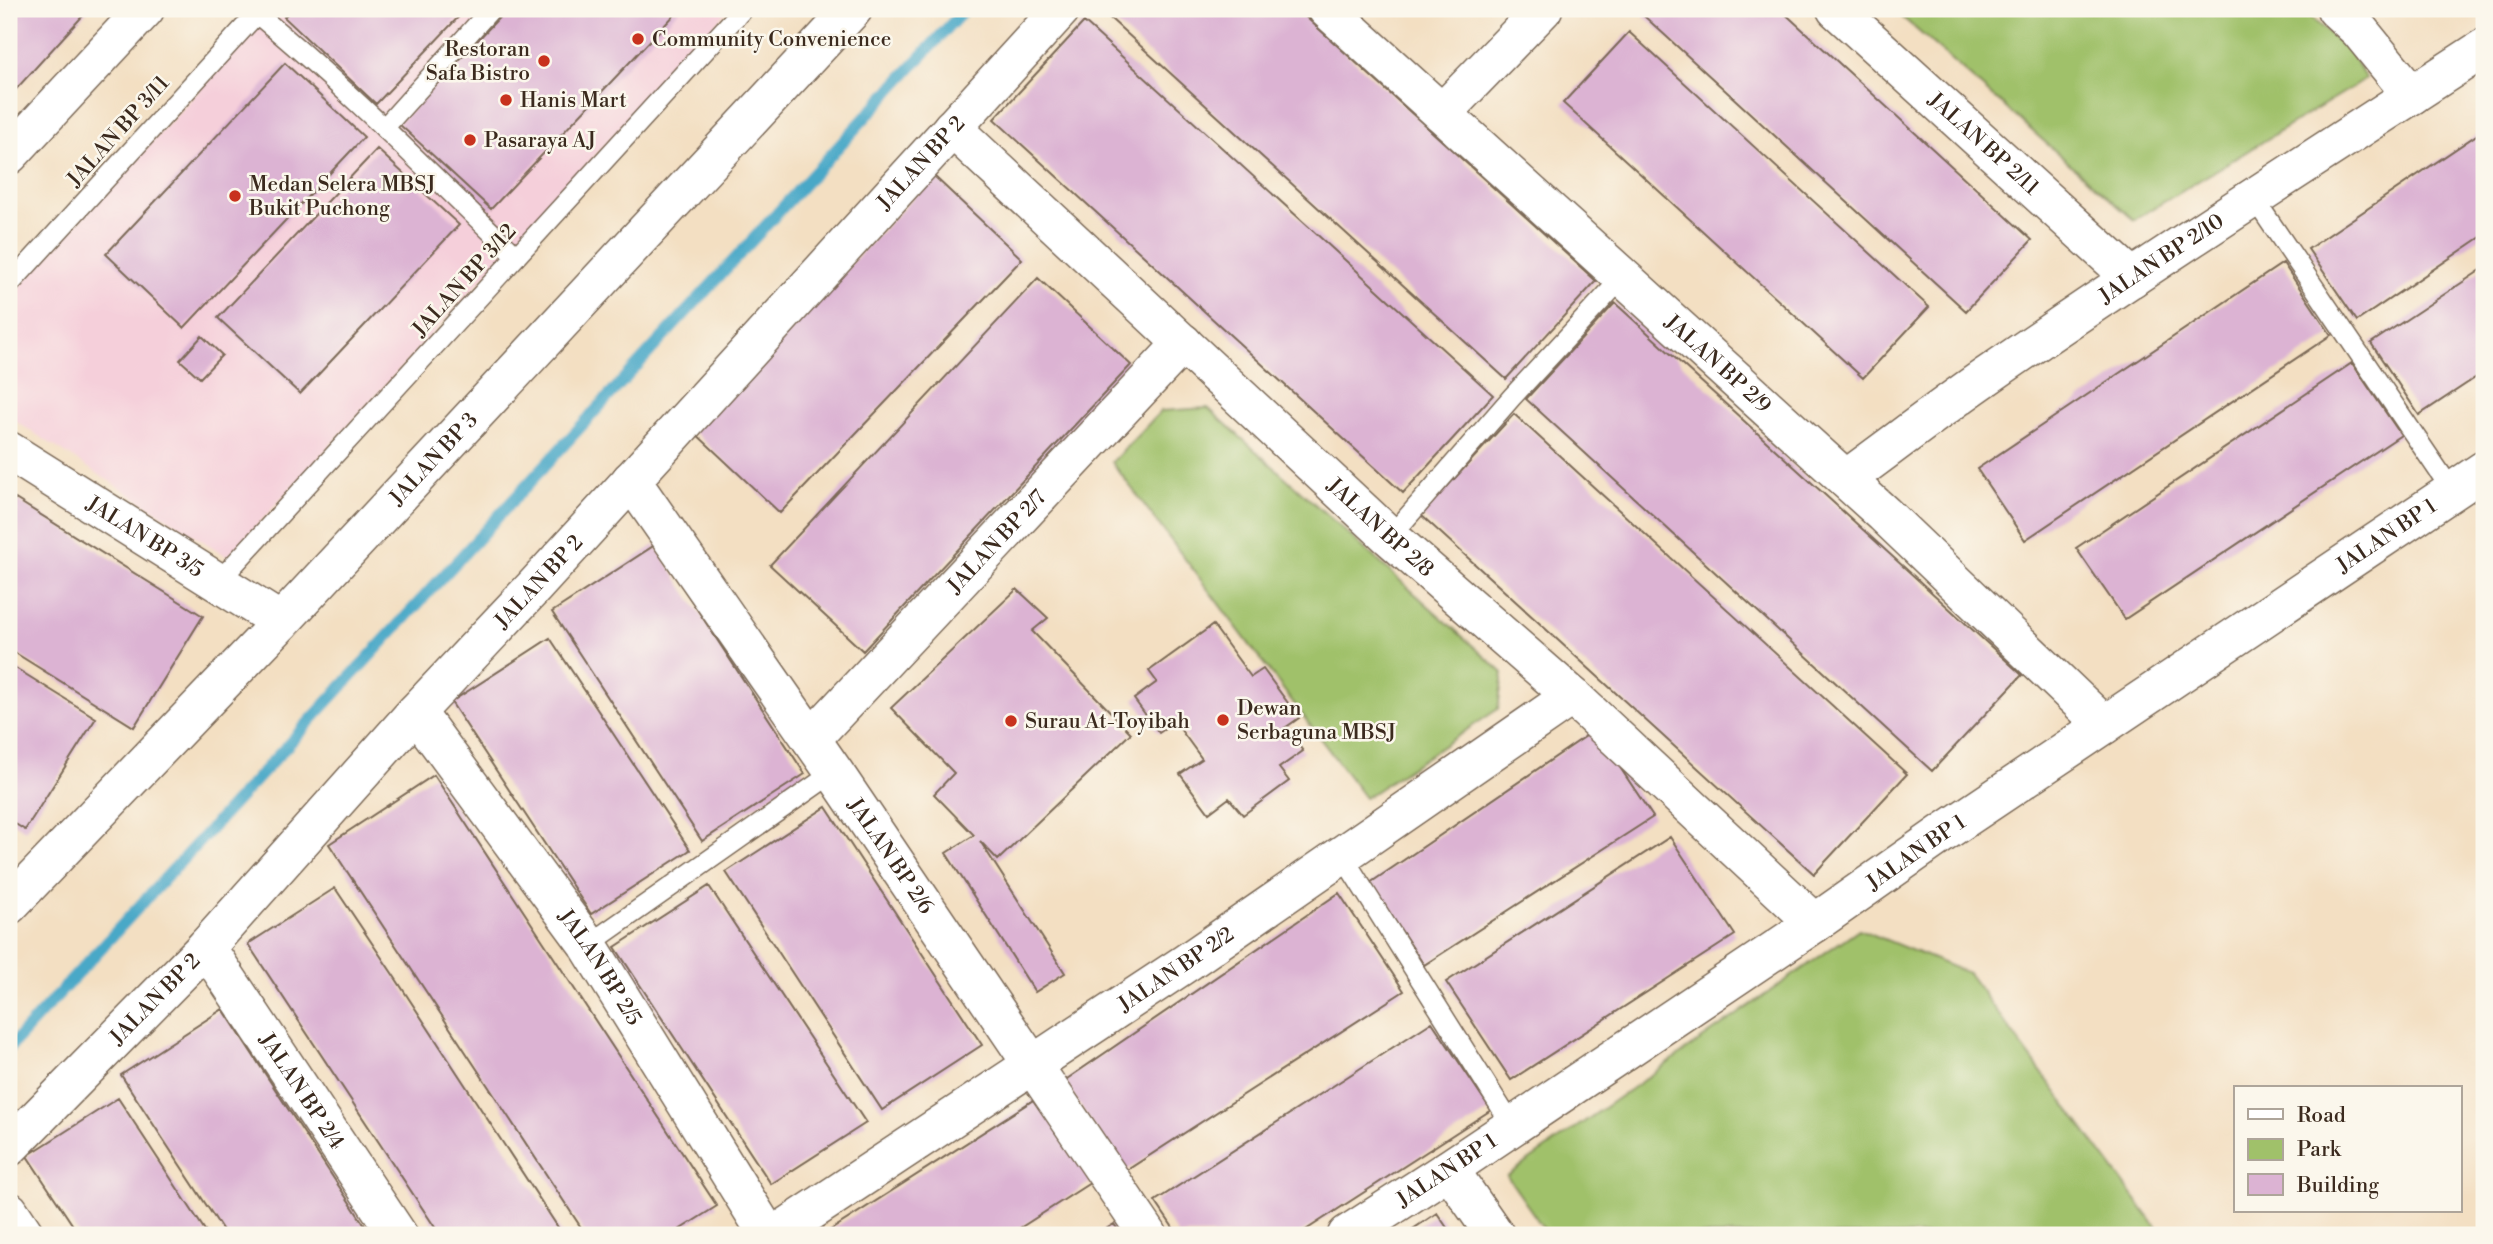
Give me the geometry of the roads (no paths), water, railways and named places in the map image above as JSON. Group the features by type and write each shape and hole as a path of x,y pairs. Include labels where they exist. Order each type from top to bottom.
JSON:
{"street":[{"path":"9,155 145,9"},
{"name":"JALAN BP 3","path":"16,885 281,622 853,9"},
{"name":"JALAN BP 2","path":"9,1147 206,947 416,712 534,587 1061,9"},
{"name":"JALAN BP 2/9","path":"1327,9 1846,480 2104,725"},
{"path":"1442,113 1543,9"},
{"name":"JALAN BP 2/11","path":"1836,9 2132,278"},
{"path":"2336,9 2359,30 2412,95"},
{"name":"JALAN BP 2/10","path":"1846,480 1986,377 2132,278 2484,48"},
{"name":"JALAN BP 2/8","path":"952,128 1390,537 1572,696 1815,923"},
{"name":"JALAN BP 2/7","path":"811,739 1183,343"},
{"name":"JALAN BP 3/5","path":"9,451 281,622"},
{"name":"JALAN BP 1","path":"1347,1235 1815,923 2484,470"},
{"name":"JALAN BP 2/6","path":"631,480 834,772 1147,1235"},
{"name":"JALAN BP 2/2","path":"775,1235 1032,1066 1572,696"},
{"name":"JALAN BP 2/5","path":"416,712 588,945 768,1235"},
{"name":"JALAN BP 2/4","path":"206,947 398,1235"},
{"path":"1449,1169 1495,1235"},
{"path":"9,1211 25,1235"}],"lane":[{"path":"384,128 491,9"},
{"name":"JALAN BP 3/12","path":"218,582 743,9"},
{"path":"259,11 516,256"},
{"name":"JALAN BP 3/11","path":"9,285 259,11"},
{"path":"2253,197 2453,492"},
{"path":"1390,537 1512,397 1623,277"},
{"path":"588,945 834,772"},
{"path":"1342,855 1512,1125"}],"waterway":[{"path":"9,1048 965,9"}],"place":[{"name":"Community Convenience","path":"638,39"},
{"name":"Restoran Safa Bistro","path":"544,61"},
{"name":"Hanis Mart","path":"506,100"},
{"name":"Pasaraya AJ","path":"470,140"},
{"name":"Medan Selera MBSJ Bukit Puchong","path":"235,196"},
{"name":"Dewan Serbaguna MBSJ","path":"1223,720"},
{"name":"Surau At-Toyibah","path":"1011,721"}]}
